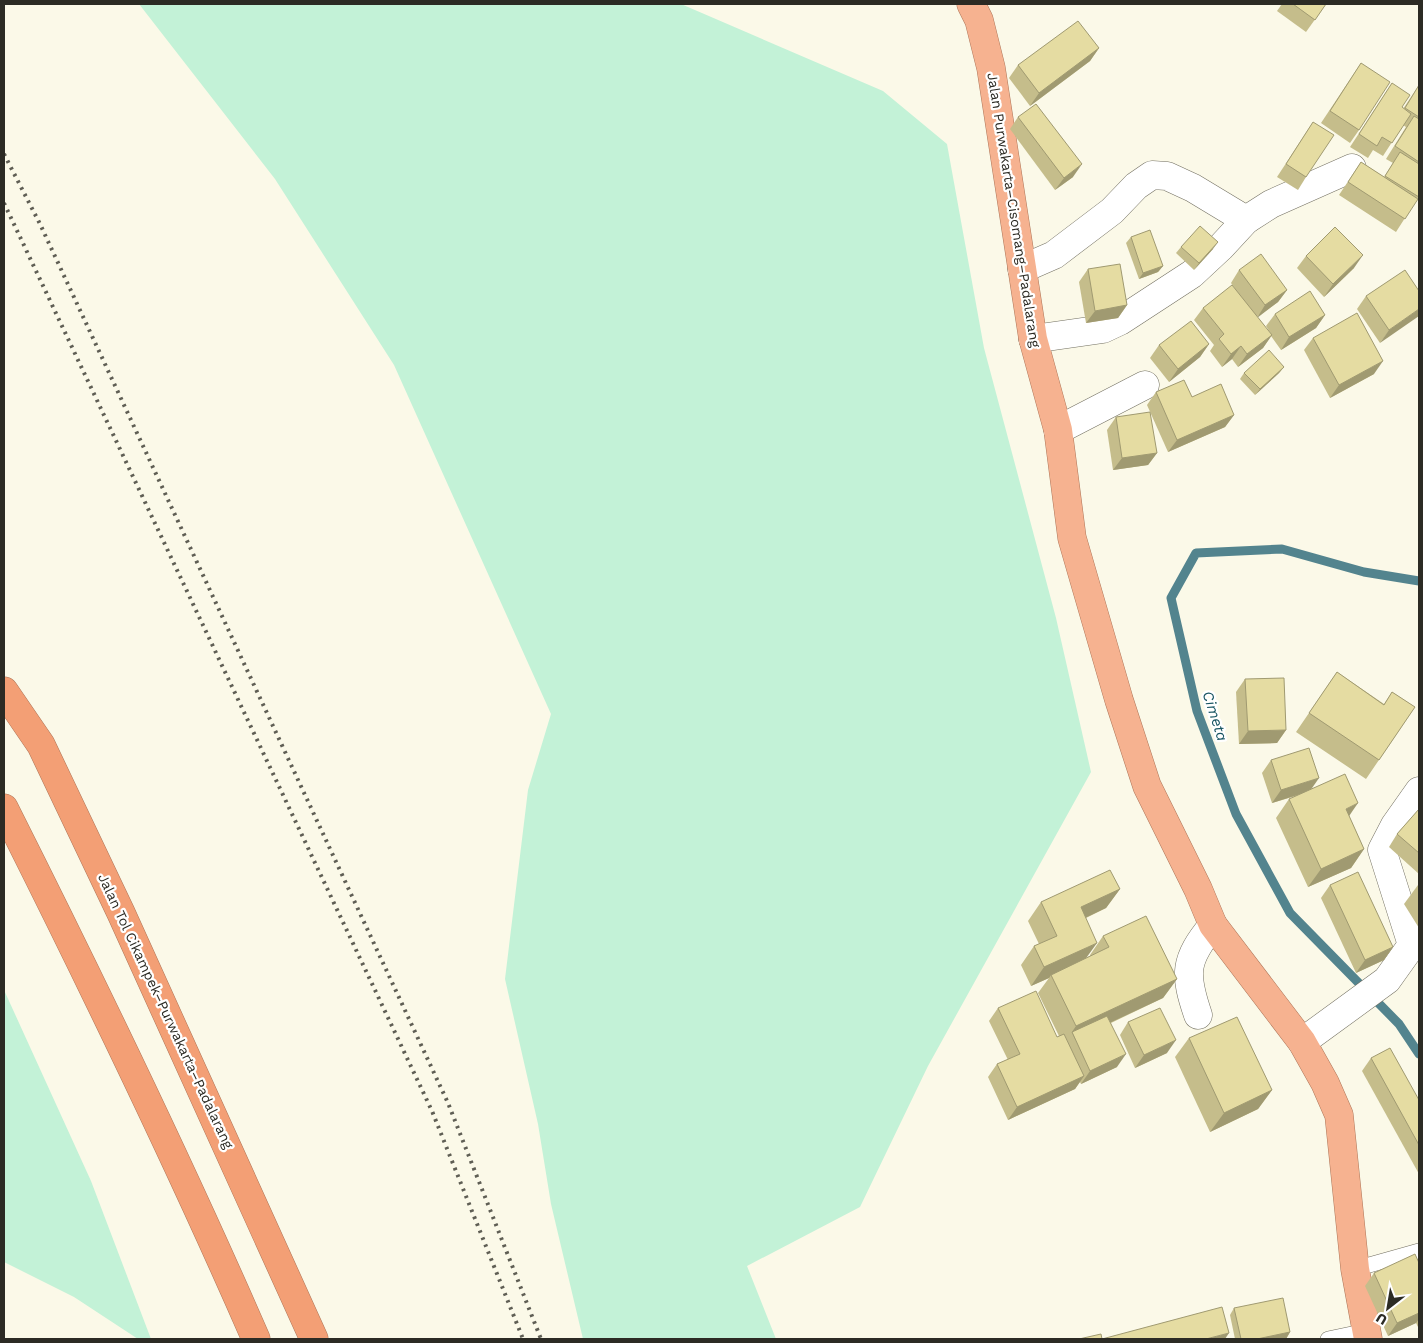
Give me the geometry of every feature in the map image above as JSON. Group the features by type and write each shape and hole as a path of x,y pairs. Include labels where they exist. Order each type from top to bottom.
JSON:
{"highway":[{"name":"Jalan Purwakarta–Cisomang–Padalarang","path":"971,4 979,20 991,68 1033,339 1058,430 1072,538 1119,700 1147,786 1198,889 1213,925 1302,1042 1325,1083 1339,1115 1355,1269 1367,1335"},
{"name":"Jalan Tol Cikampek–Purwakarta–Padalarang","path":"4,691 41,746 121,913 249,1191 314,1339"},
{"path":"4,808 204,1218 256,1339"}],"street":[{"path":"1033,339 1103,329 1120,321 1192,274 1246,220 1271,204 1352,168"},
{"path":"1022,268 1054,255 1112,211 1136,186 1152,175 1167,176 1184,184 1246,220"},
{"path":"1058,430 1145,385"},
{"path":"1302,1042 1354,1006 1387,980 1412,945 1382,850 1395,825 1419,791"},
{"path":"1198,1015 1188,983 1188,967 1200,941 1213,925"}],"lane":[{"path":"1355,1269 1419,1252"},
{"path":"1328,1339 1367,1335"}],"green space":[{"path":"139,4 681,4 883,91 947,144 984,348 1056,618 1091,772 928,1066 860,1207 747,1266 776,1339 583,1339 551,1204 538,1124 505,979 528,790 551,714 394,365 275,179"},
{"path":"4,990 91,1181 151,1339 138,1339 74,1297 4,1262"}],"building":[{"path":"1293,4 1326,4 1315,20"},
{"path":"1078,21 1099,48 1039,93 1018,65"},
{"path":"1361,63 1390,82 1359,130 1330,111"},
{"path":"1392,83 1410,95 1402,107 1411,114 1392,143 1382,137 1377,146 1359,134"},
{"path":"1419,85 1419,117 1405,108"},
{"path":"1036,104 1082,164 1064,178 1018,117"},
{"path":"1414,116 1419,119 1419,162 1395,146"},
{"path":"1313,122 1334,135 1306,177 1286,164"},
{"path":"1400,152 1419,164 1419,197 1385,176"},
{"path":"1361,162 1418,199 1405,219 1348,182"},
{"path":"1200,226 1218,242 1199,263 1181,247"},
{"path":"1335,227 1363,255 1333,284 1306,256"},
{"path":"1150,230 1163,266 1143,273 1131,237"},
{"path":"1261,254 1287,290 1265,305 1239,270"},
{"path":"1120,264 1127,305 1095,311 1088,269"},
{"path":"1405,270 1419,291 1419,309 1389,330 1366,296"},
{"path":"1232,285 1272,335 1247,354 1241,346 1231,354 1219,339 1224,334 1203,308"},
{"path":"1310,291 1325,315 1289,337 1275,314"},
{"path":"1357,313 1383,361 1339,385 1313,338"},
{"path":"1191,321 1209,344 1178,369 1159,345"},
{"path":"1269,350 1284,367 1260,389 1244,373"},
{"path":"1184,380 1192,397 1221,384 1234,415 1177,440 1156,392"},
{"path":"1150,412 1157,453 1122,458 1116,417"},
{"path":"1337,672 1384,705 1392,692 1415,707 1379,760 1309,713"},
{"path":"1284,678 1286,730 1248,731 1245,679"},
{"path":"1309,748 1319,778 1281,790 1271,760"},
{"path":"1345,774 1358,803 1346,809 1364,849 1321,869 1289,799"},
{"path":"1419,809 1419,853 1397,834"},
{"path":"1110,870 1120,889 1081,907 1097,943 1044,967 1034,946 1057,936 1041,902"},
{"path":"1358,872 1393,947 1365,960 1330,885"},
{"path":"1146,916 1177,979 1076,1026 1051,975 1109,947 1103,936"},
{"path":"1036,991 1057,1037 1064,1034 1084,1076 1017,1107 997,1064 1020,1054 998,1008"},
{"path":"1160,1008 1176,1040 1144,1055 1128,1022"},
{"path":"1107,1016 1126,1054 1090,1071 1072,1032"},
{"path":"1237,1017 1272,1090 1224,1113 1189,1038"},
{"path":"1390,1048 1419,1100 1419,1145 1371,1058"},
{"path":"1415,1254 1419,1263 1419,1313 1397,1323 1374,1273"},
{"path":"1283,1298 1290,1332 1257,1339 1241,1339 1234,1308"},
{"path":"1222,1307 1229,1333 1206,1339 1102,1339"},
{"path":"1101,1334 1102,1339 1079,1339"}],"waterway":[{"name":"Cimeta","path":"1419,581 1364,572 1282,549 1196,553 1171,598 1197,711 1236,814 1290,913 1399,1024 1419,1054"}],"railway":[{"path":"4,154 40,224 448,1103 541,1339"},
{"path":"4,203 432,1111 523,1339"}]}
